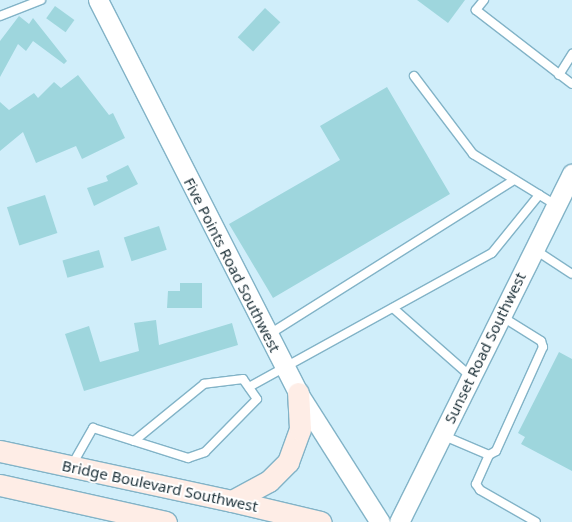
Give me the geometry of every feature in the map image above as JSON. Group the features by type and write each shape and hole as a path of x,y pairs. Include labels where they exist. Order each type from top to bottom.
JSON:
{"main road":[{"path":"232,501 269,481 288,462 300,430 298,394"},
{"name":"Bridge Boulevard Southwest","path":"0,451 320,522"},
{"path":"0,486 166,522"}],"street":[{"name":"Five Points Road Southwest","path":"98,0 298,394 380,522"},
{"name":"Sunset Road Southwest","path":"399,522 572,174"}],"lane":[{"path":"0,16 42,0"},
{"path":"484,0 476,10 572,84"},
{"path":"559,75 572,54"},
{"path":"414,76 473,154 556,205"},
{"path":"267,335 514,180"},
{"path":"249,387 492,253 538,195"},
{"path":"534,249 572,274"},
{"path":"393,308 471,377"},
{"path":"501,316 541,341 543,347 496,451 489,456 476,484 480,490 536,522"},
{"path":"71,466 93,428 134,441 188,458 205,452 257,399 243,379 204,384 134,441"},
{"path":"442,435 489,456"}],"building":[{"path":"417,0 465,0 448,23"},
{"path":"55,6 74,20 66,32 46,18"},
{"path":"265,8 280,22 253,52 238,37"},
{"path":"19,16 29,24 33,18 67,61 64,64 33,41 26,51 18,44 0,77 0,41"},
{"path":"78,75 109,115 113,113 125,138 82,159 76,146 36,163 23,132 0,151 0,102 9,110 34,93 38,98 54,82 61,88"},
{"path":"387,87 450,194 273,298 229,224 340,160 320,126"},
{"path":"128,165 138,184 94,206 87,188 108,181 106,176"},
{"path":"45,195 57,233 19,245 7,207"},
{"path":"159,226 167,250 132,261 124,237"},
{"path":"99,250 104,267 67,278 62,260"},
{"path":"180,283 202,283 202,308 167,308 168,291 180,291"},
{"path":"156,320 159,345 232,323 238,345 84,391 65,334 89,326 100,362 139,351 134,323"},
{"path":"559,352 572,359 572,471 521,444 525,437 518,433"}]}
